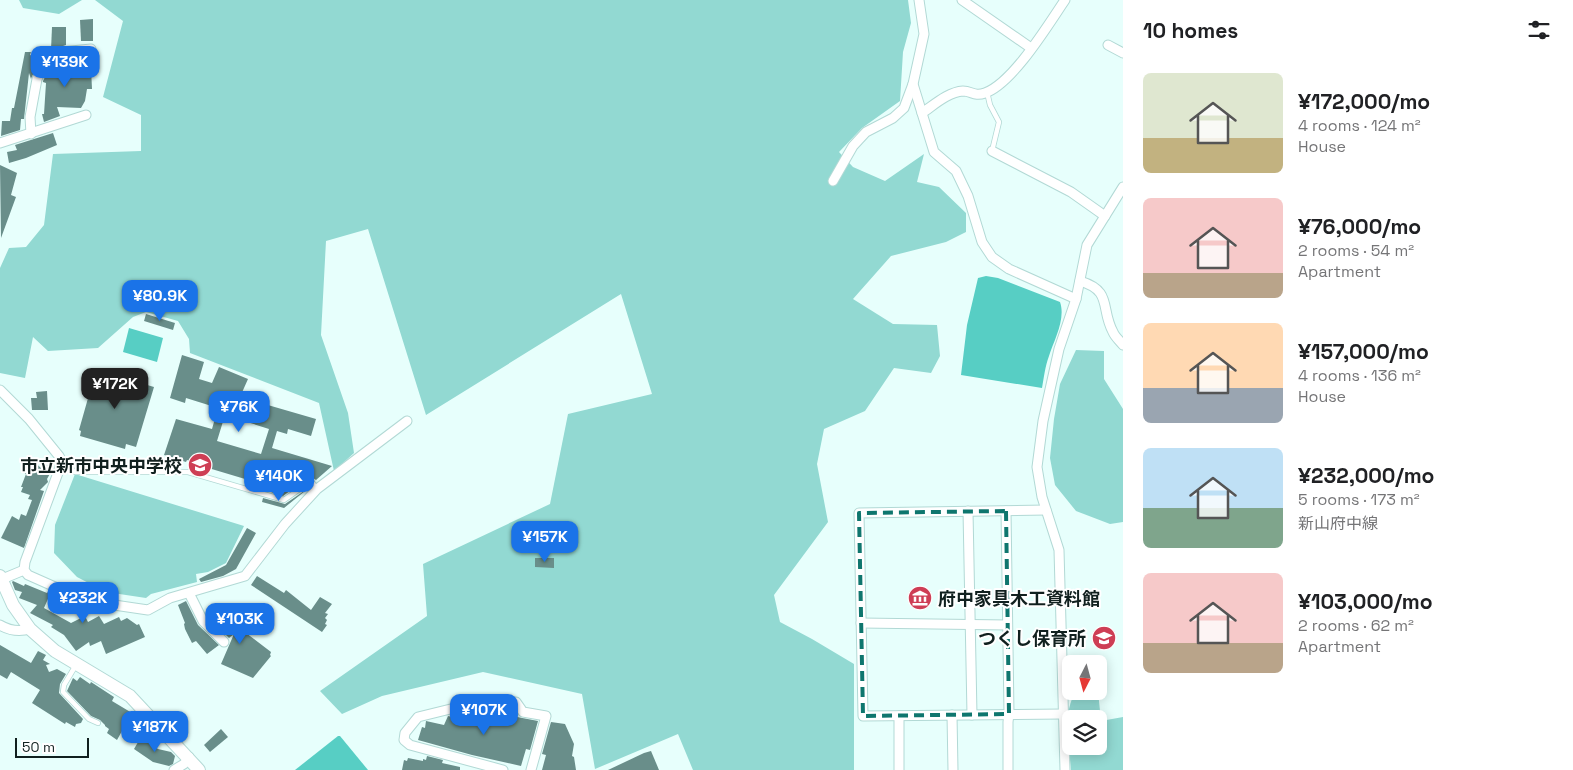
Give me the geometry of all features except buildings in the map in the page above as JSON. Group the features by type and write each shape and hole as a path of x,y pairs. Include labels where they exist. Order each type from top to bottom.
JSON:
{"main road":[{"path":"0,579 13,605 30,629 55,651 130,696 189,757 199,770"}],"street":[{"path":"833,181 853,146 866,132 893,118 904,108 913,84 924,34 919,0"},
{"path":"962,0 1031,48"},
{"path":"922,113 953,92 965,91 975,95 987,92 1013,72 1065,0"},
{"path":"1108,45 1123,53"},
{"path":"32,134 30,117 36,79 47,58 62,52 91,49"},
{"path":"913,84 934,152 956,171 968,196 982,242 992,258 1009,269 1076,300"},
{"path":"0,143 86,115"},
{"path":"992,151 1071,192 1105,216"},
{"path":"1063,710 1059,550 1042,497 1037,467 1043,421 1059,350 1076,300 1087,245 1123,187"},
{"path":"1080,281 1092,285 1103,296 1113,332 1123,345"},
{"path":"0,390 29,420 62,462 25,562 24,570 28,575 80,598 94,602 148,610 170,598 245,576 284,524 317,489 407,421"},
{"path":"1006,510 1008,770"},
{"path":"1046,510 859,512 863,716 1062,714"},
{"path":"968,511 972,715"},
{"path":"0,579 24,570"},
{"path":"189,593 203,621 224,642"},
{"path":"861,623 1008,625"},
{"path":"0,625 6,629 19,632 30,629"},
{"path":"503,770 410,745 404,740 405,733 418,717 479,702 516,702 523,712 546,716 531,770"},
{"path":"952,715 953,770"},
{"path":"899,716 900,770"},
{"path":"1064,755 1065,770"},
{"path":"174,770 184,764 189,757"}],"lane":[{"path":"987,92 990,105 999,122 992,151"},
{"path":"62,462 75,472 188,472 284,500 311,481 317,489"},
{"path":"77,664 64,685 63,692 89,719 98,723"}],"highlighted area":[{"path":"1006,511 1009,714 863,716 859,513"}],"shaded area":[{"path":"19,0 82,0 59,14 23,8"},
{"path":"95,0 908,0 911,23 903,52 900,101 862,128 839,152 853,167 885,181 924,154 917,182 939,187 966,213 966,232 946,242 891,256 853,299 893,324 937,325 940,356 931,373 894,368 865,411 824,429 817,464 828,522 774,595 780,622 854,664 854,770 693,770 678,734 595,769 582,694 483,672 382,696 342,714 320,691 427,616 423,564 550,504 568,414 652,394 621,294 426,415 368,229 326,241 321,335 348,413 354,453 334,471 319,403 190,353 189,339 178,321 146,312 133,317 98,348 48,351 33,337 25,378 0,373 0,268 9,248 26,247 44,225 53,154 141,151 141,115 103,97 123,21"},
{"path":"986,276 998,278 1060,302 1062,315 1046,364 1042,388 961,375 967,325 978,278"},
{"path":"129,328 163,338 157,362 123,352"},
{"path":"1076,350 1104,351 1104,379 1123,409 1123,522 1110,524 1076,511 1055,485 1050,458 1054,419 1060,384"},
{"path":"75,474 244,526 226,563 208,572 196,574 197,582 151,594 146,598 106,592 77,577 54,553 55,525"},
{"path":"1072,700 1099,700 1100,710 1069,709"},
{"path":"1123,717 1123,770 1071,770 1070,755 1107,755 1107,720"},
{"path":"338,736 368,770 295,770"}],"place":[{"name":"市立新市中央中学校","path":"200,465"},
{"name":"府中家具木工資料館","path":"920,598"},
{"name":"つくし保育所","path":"1104,638"}]}
